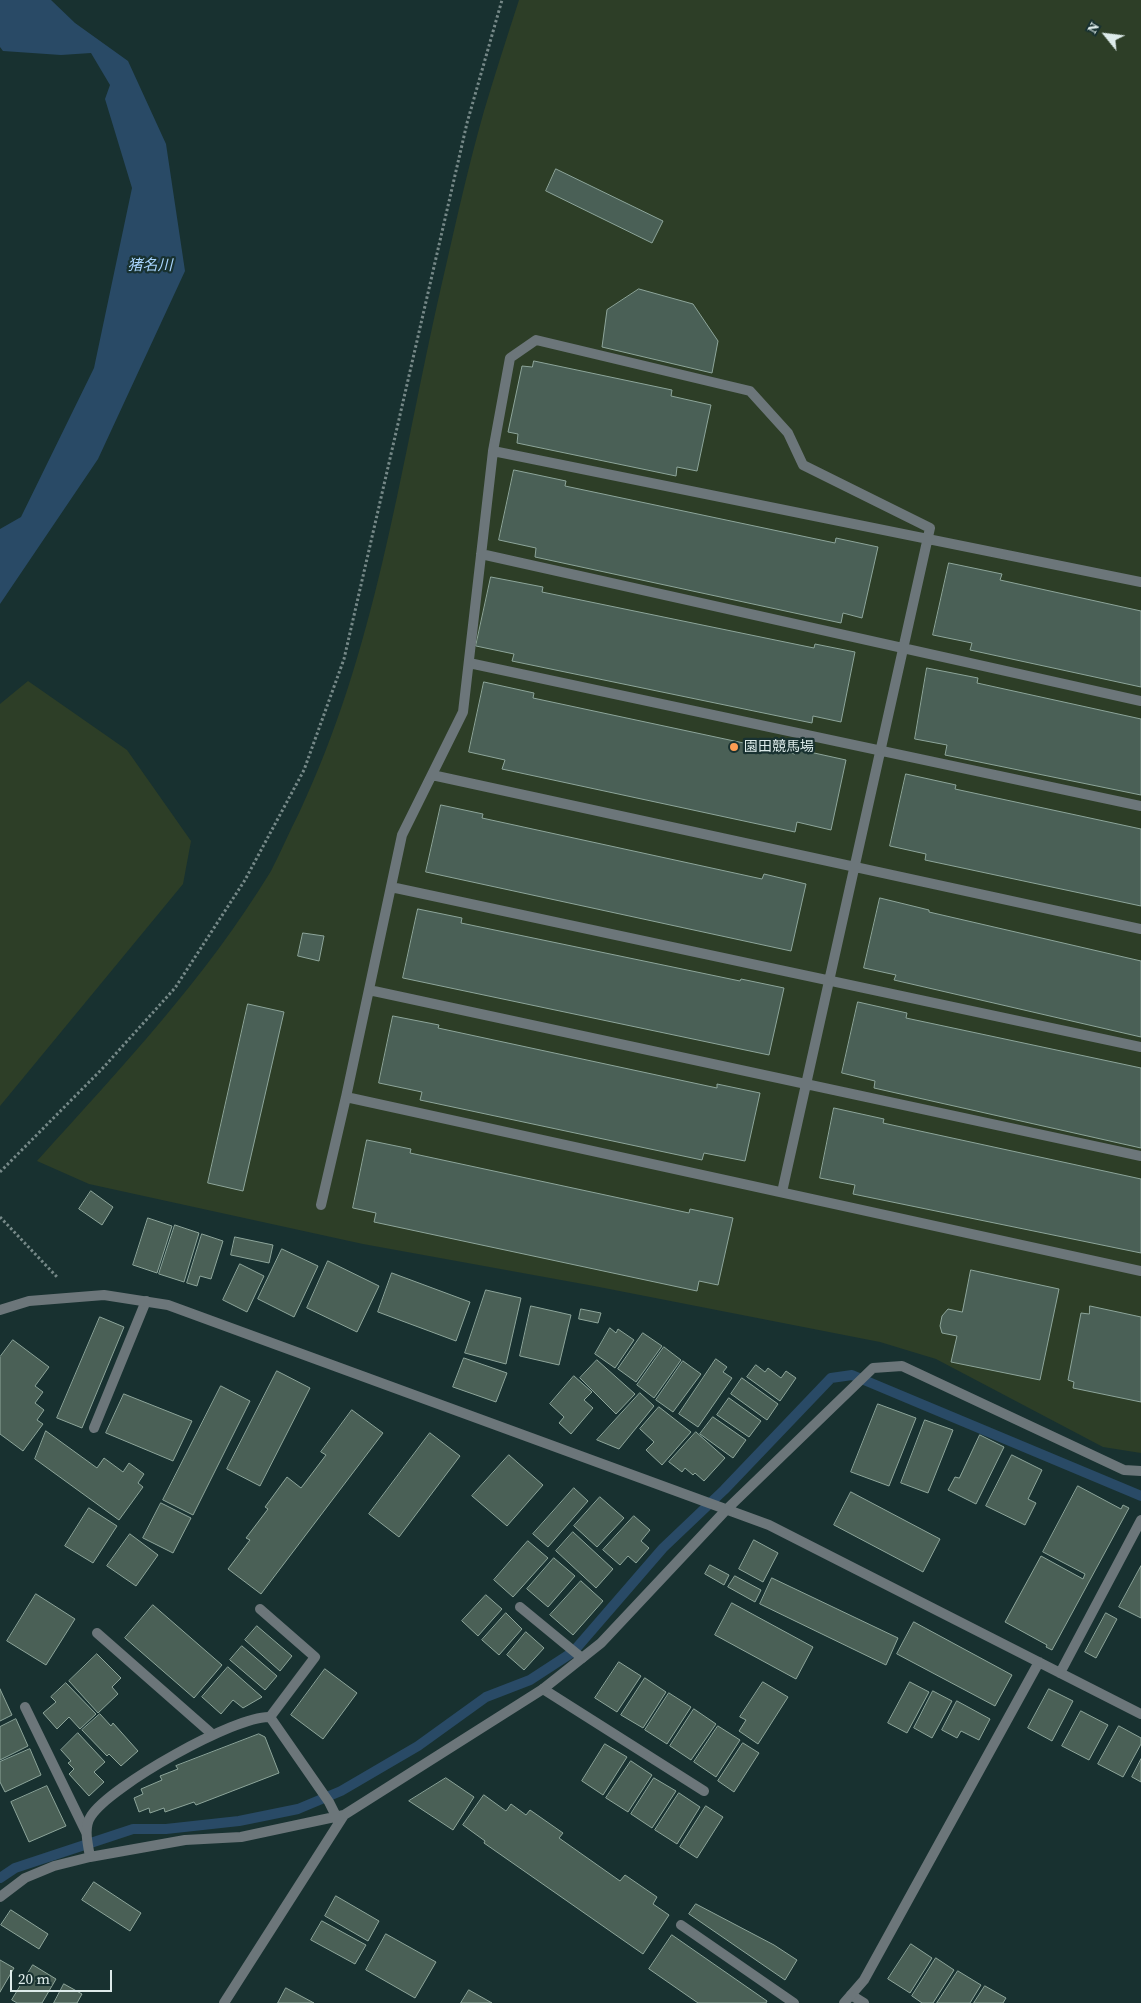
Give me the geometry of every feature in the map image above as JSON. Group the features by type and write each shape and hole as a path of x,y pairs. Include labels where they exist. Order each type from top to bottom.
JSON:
{"street":[{"path":"321,1205 402,835 463,712 493,451 510,358 536,340 750,391 788,433 803,465 930,528 782,1192"},
{"path":"493,451 1141,582"},
{"path":"481,554 1141,701"},
{"path":"469,663 1141,806"},
{"path":"432,775 1141,929"},
{"path":"391,887 1141,1048"},
{"path":"369,990 1141,1156"},
{"path":"346,1097 1141,1271"},
{"path":"0,1310 29,1300 104,1295 168,1305 769,1525 1141,1714"},
{"path":"94,1428 146,1301"},
{"path":"0,1897 25,1878 54,1866 90,1857 185,1840 241,1837 340,1815 543,1689 601,1643 726,1510 873,1368 902,1366 1124,1470 1141,1471"},
{"path":"1060,1673 1141,1520"},
{"path":"520,1607 582,1658"},
{"path":"260,1609 315,1657 270,1717"},
{"path":"97,1633 212,1734"},
{"path":"844,2003 864,1980 1039,1662"},
{"path":"543,1689 704,1791"},
{"path":"24,1707 86,1832 90,1857"},
{"path":"86,1832 91,1816 114,1794 164,1760 212,1734 260,1716 270,1717 340,1815"},
{"path":"224,2003 340,1815"},
{"path":"681,1925 794,2003"},
{"path":"851,1995 864,2003"}],"path":[{"path":"0,1172 102,1069 175,988 245,880 304,770 344,659 467,123 502,0"},
{"path":"0,1217 47,1266"}],"green space":[{"name":"園田競馬場","path":"519,0 1141,0 1141,1453 1103,1447 936,1359 880,1342 594,1286 363,1244 89,1184 37,1161 131,1057 191,985 246,910 275,864 325,752 347,690 366,627 397,499 437,305 465,183 484,111"},
{"path":"28,681 127,750 191,841 183,884 0,1106 0,704"}],"water":[{"name":"猪名川","path":"0,0 51,0 75,23 128,61 166,144 185,271 98,459 0,604 0,529 21,517 94,368 132,188 105,99 110,85 91,53 61,55 3,51 0,47"}],"building":[{"path":"556,169 663,221 652,243 546,191"},
{"path":"639,289 693,304 718,341 712,373 602,347 607,310"},
{"path":"534,361 672,390 671,396 711,405 697,471 677,467 676,476 517,443 518,434 508,432 522,366 532,367"},
{"path":"514,470 566,481 565,486 835,543 836,538 878,547 862,618 843,613 841,623 535,557 536,548 499,540"},
{"path":"949,563 1002,574 1000,580 1141,611 1141,687 970,650 972,643 933,635"},
{"path":"491,577 543,587 542,592 814,648 815,644 855,652 841,722 813,716 812,723 512,661 514,654 476,646"},
{"path":"927,668 978,678 977,683 1141,719 1141,795 945,755 947,745 915,739"},
{"path":"484,682 534,693 533,698 795,754 796,749 846,760 831,830 797,822 795,832 502,769 505,760 469,752"},
{"path":"906,774 956,785 955,789 1141,829 1141,906 925,860 926,854 890,846"},
{"path":"441,805 483,814 482,818 762,879 764,874 806,884 791,951 426,872"},
{"path":"880,898 929,910 929,912 1141,961 1141,1037 894,980 896,975 864,968"},
{"path":"418,909 462,918 461,923 740,981 741,979 784,988 769,1055 403,978"},
{"path":"303,933 324,936 319,961 298,956"},
{"path":"858,1002 907,1013 906,1018 1141,1068 1141,1148 874,1088 875,1081 842,1073"},
{"path":"248,1004 284,1012 243,1191 208,1183"},
{"path":"393,1016 439,1025 438,1028 717,1088 717,1084 760,1093 745,1161 704,1153 702,1160 420,1100 422,1092 379,1083"},
{"path":"834,1108 884,1119 883,1123 1141,1179 1141,1253 853,1194 855,1185 820,1178"},
{"path":"367,1140 411,1149 410,1153 689,1213 690,1209 733,1218 718,1285 699,1281 697,1291 374,1222 376,1213 353,1208"},
{"path":"91,1191 113,1207 102,1225 79,1209"},
{"path":"148,1218 172,1226 157,1273 133,1265"},
{"path":"175,1225 199,1233 184,1282 159,1274"},
{"path":"202,1234 223,1241 211,1279 200,1276 197,1286 187,1283"},
{"path":"235,1237 273,1245 269,1263 231,1255"},
{"path":"282,1249 318,1266 294,1317 258,1299"},
{"path":"328,1261 379,1286 357,1332 307,1308"},
{"path":"240,1264 264,1276 247,1312 223,1300"},
{"path":"971,1270 1059,1289 1040,1380 951,1362 957,1336 942,1333 940,1326 942,1316 948,1309 962,1312"},
{"path":"392,1273 470,1302 456,1341 378,1312"},
{"path":"486,1290 521,1298 506,1364 465,1353"},
{"path":"531,1306 571,1315 559,1365 520,1356"},
{"path":"1090,1306 1141,1317 1141,1402 1073,1388 1074,1382 1068,1380 1081,1313 1089,1314"},
{"path":"581,1309 601,1313 598,1323 579,1319"},
{"path":"100,1317 124,1327 82,1428 57,1418"},
{"path":"610,1328 616,1333 618,1329 634,1340 615,1368 595,1354"},
{"path":"643,1333 662,1346 636,1382 618,1369"},
{"path":"13,1340 49,1367 35,1386 43,1392 35,1403 44,1410 37,1420 43,1424 23,1451 0,1434 0,1357"},
{"path":"664,1347 681,1360 654,1398 637,1385"},
{"path":"464,1358 507,1373 496,1402 453,1387"},
{"path":"716,1359 727,1367 723,1372 732,1378 698,1427 679,1414"},
{"path":"597,1360 635,1394 616,1414 580,1378"},
{"path":"683,1361 701,1374 673,1412 656,1400"},
{"path":"756,1365 765,1372 768,1368 781,1378 786,1371 796,1378 780,1401 747,1377"},
{"path":"277,1371 310,1388 260,1486 227,1469"},
{"path":"574,1376 592,1392 584,1400 593,1408 571,1434 559,1423 564,1417 550,1404"},
{"path":"742,1378 778,1404 767,1420 731,1394"},
{"path":"221,1386 250,1401 193,1515 163,1500"},
{"path":"640,1393 654,1406 619,1449 597,1440"},
{"path":"124,1394 192,1421 173,1461 106,1433"},
{"path":"729,1398 761,1421 749,1437 717,1415"},
{"path":"878,1404 916,1418 889,1486 851,1472"},
{"path":"659,1407 691,1432 662,1465 646,1450 654,1442 640,1429"},
{"path":"352,1410 383,1433 261,1594 228,1569 250,1540 246,1538 268,1509 265,1507 287,1477 301,1488 326,1455 321,1452"},
{"path":"713,1417 746,1440 733,1458 700,1434"},
{"path":"925,1420 953,1430 928,1493 901,1483"},
{"path":"46,1431 97,1468 104,1458 123,1472 129,1463 144,1474 138,1483 143,1487 119,1520 35,1459"},
{"path":"696,1432 725,1458 704,1481 695,1473 693,1475 685,1468 682,1472 669,1462"},
{"path":"430,1433 460,1456 399,1537 369,1514"},
{"path":"980,1435 1004,1447 976,1504 948,1490 955,1477 959,1478"},
{"path":"509,1455 543,1485 507,1526 472,1496"},
{"path":"1012,1455 1042,1470 1028,1499 1036,1503 1025,1525 986,1506"},
{"path":"1078,1486 1121,1509 1123,1505 1129,1508 1052,1650 1046,1647 1047,1645 1005,1622 1041,1556 1083,1579 1085,1574 1043,1552"},
{"path":"574,1488 588,1501 548,1547 533,1534"},
{"path":"851,1492 940,1539 923,1572 834,1525"},
{"path":"600,1497 624,1518 597,1547 574,1526"},
{"path":"161,1503 191,1518 173,1553 143,1538"},
{"path":"89,1508 117,1526 93,1563 65,1546"},
{"path":"634,1516 650,1530 641,1541 649,1548 636,1563 628,1556 620,1565 603,1550"},
{"path":"573,1532 613,1569 596,1588 556,1551"},
{"path":"130,1534 158,1555 136,1586 107,1566"},
{"path":"754,1540 778,1553 763,1582 739,1569"},
{"path":"528,1541 548,1558 513,1597 494,1580"},
{"path":"554,1558 575,1576 548,1607 527,1589"},
{"path":"710,1565 729,1575 724,1585 705,1574"},
{"path":"1141,1566 1141,1618 1119,1607"},
{"path":"735,1576 761,1590 755,1602 728,1587"},
{"path":"772,1578 898,1638 886,1665 760,1604"},
{"path":"581,1581 603,1601 573,1635 550,1615"},
{"path":"36,1594 75,1619 46,1665 7,1641"},
{"path":"486,1595 502,1609 478,1636 462,1621"},
{"path":"732,1603 813,1647 796,1679 715,1635"},
{"path":"153,1605 222,1665 194,1698 125,1638"},
{"path":"506,1613 522,1629 499,1655 482,1640"},
{"path":"1106,1613 1117,1619 1096,1658 1085,1652"},
{"path":"914,1622 1012,1675 995,1706 897,1654"},
{"path":"257,1626 292,1656 280,1671 245,1640"},
{"path":"526,1632 544,1648 524,1670 507,1655"},
{"path":"242,1646 277,1676 265,1690 230,1660"},
{"path":"97,1654 121,1678 112,1687 118,1694 98,1713 69,1681"},
{"path":"619,1662 641,1676 617,1712 595,1698"},
{"path":"228,1667 262,1697 243,1708 233,1700 221,1714 202,1697"},
{"path":"325,1669 357,1693 323,1739 291,1715"},
{"path":"645,1678 666,1692 643,1728 621,1715"},
{"path":"763,1682 788,1697 758,1744 739,1731 746,1720 740,1717"},
{"path":"910,1682 929,1692 907,1733 888,1723"},
{"path":"66,1683 96,1714 80,1729 69,1717 57,1729 43,1713 56,1702 51,1697"},
{"path":"0,1689 12,1715 0,1721"},
{"path":"1049,1689 1073,1701 1052,1741 1028,1728"},
{"path":"933,1691 952,1701 932,1738 914,1728"},
{"path":"669,1693 691,1707 667,1744 645,1730"},
{"path":"957,1701 990,1719 979,1740 961,1731 957,1738 942,1730"},
{"path":"694,1709 716,1724 691,1760 670,1746"},
{"path":"1081,1711 1108,1725 1089,1760 1062,1746"},
{"path":"100,1714 111,1726 113,1723 138,1751 121,1766 109,1754 107,1756 82,1730"},
{"path":"16,1719 28,1746 0,1760 0,1727"},
{"path":"718,1726 740,1740 716,1777 694,1762"},
{"path":"1119,1726 1141,1738 1141,1744 1123,1777 1098,1764"},
{"path":"78,1733 105,1762 94,1772 104,1782 89,1796 69,1774 74,1769 68,1763 71,1761 61,1750"},
{"path":"259,1734 265,1737 279,1773 196,1805 194,1802 165,1812 164,1808 150,1813 149,1808 139,1812 134,1798 143,1794 141,1789 162,1780 160,1776 178,1769 176,1766"},
{"path":"743,1743 759,1753 734,1792 718,1781"},
{"path":"605,1744 627,1757 603,1795 582,1781"},
{"path":"30,1749 41,1775 5,1792 0,1782 0,1762"},
{"path":"1141,1759 1141,1782 1132,1777"},
{"path":"631,1761 652,1775 628,1812 606,1798"},
{"path":"446,1778 474,1797 453,1830 409,1801"},
{"path":"654,1778 676,1791 652,1828 631,1814"},
{"path":"47,1786 66,1826 29,1842 11,1802"},
{"path":"679,1793 700,1807 677,1844 655,1830"},
{"path":"484,1795 506,1811 511,1804 526,1815 530,1810 563,1833 559,1838 620,1881 625,1875 657,1897 653,1904 669,1915 643,1954 484,1843 485,1841 463,1825"},
{"path":"706,1806 723,1817 697,1858 680,1847"},
{"path":"94,1882 141,1913 130,1931 82,1900"},
{"path":"336,1896 379,1921 368,1941 325,1916"},
{"path":"696,1904 774,1945 797,1960 785,1980 689,1914"},
{"path":"11,1910 48,1934 39,1949 1,1925"},
{"path":"322,1921 366,1945 355,1964 311,1940"},
{"path":"386,1934 436,1962 415,1998 366,1970"},
{"path":"672,1935 767,2001 766,2003 698,2003 649,1969"},
{"path":"911,1944 932,1958 910,1993 888,1979"},
{"path":"936,1958 954,1970 933,2003 922,2003 912,1996"},
{"path":"0,1960 14,1968 0,1992"},
{"path":"33,1965 56,1979 42,2003 17,2003 12,2000"},
{"path":"958,1971 981,1985 970,2003 937,2003"},
{"path":"64,1984 82,1994 77,2003 54,2003"},
{"path":"985,1986 1006,1998 1003,2003 974,2003"},
{"path":"286,1988 314,2003 278,2003"},
{"path":"469,1990 492,2003 461,2003"}],"waterway":[{"path":"0,1878 15,1868 133,1829 166,1829 239,1821 298,1809 341,1791 418,1746 486,1697 530,1680 573,1652 663,1548 724,1490 831,1378 852,1375 1141,1496"}],"place":[{"name":"園田競馬場","path":"734,747"}]}
